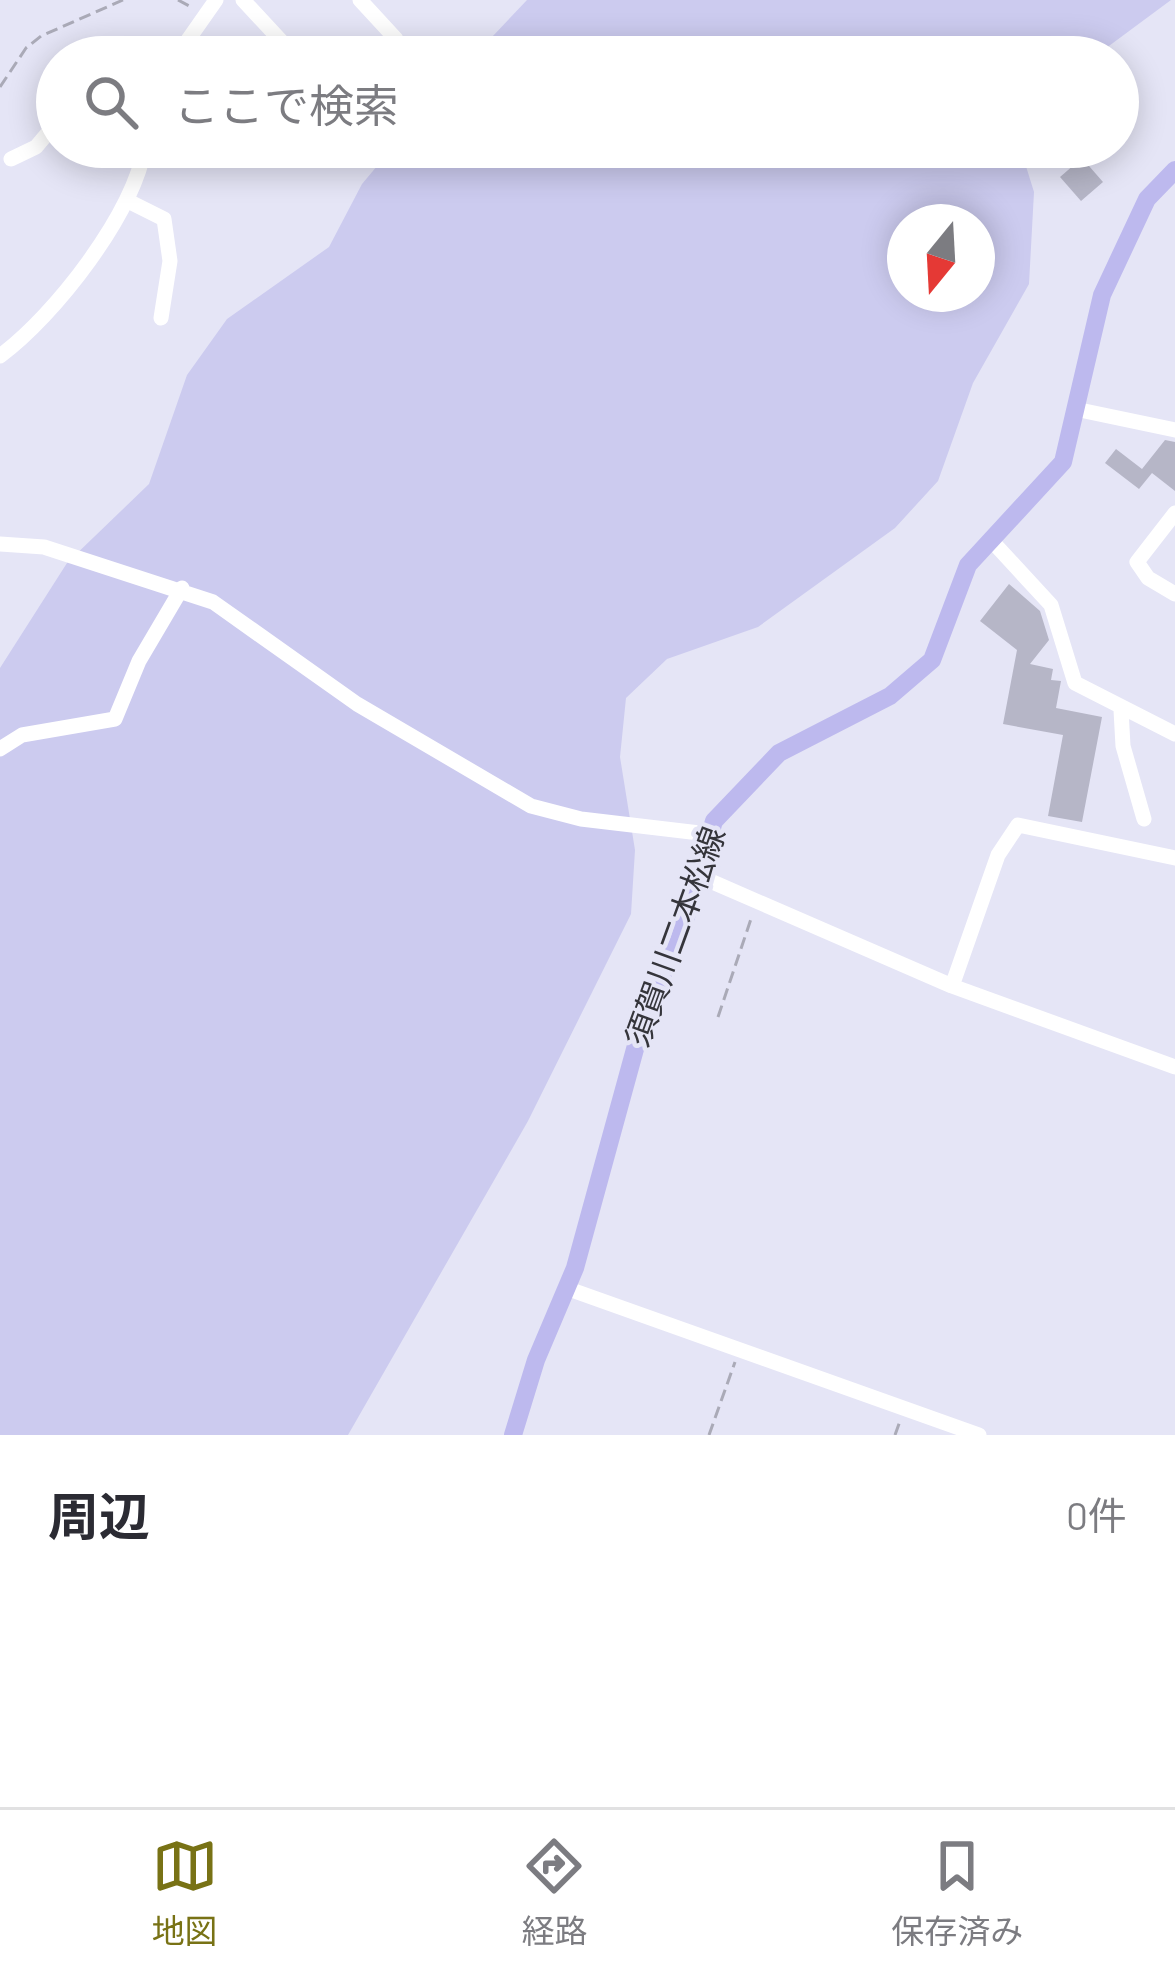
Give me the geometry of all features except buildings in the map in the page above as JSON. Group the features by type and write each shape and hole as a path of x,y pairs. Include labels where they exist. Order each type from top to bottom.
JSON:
{"main road":[{"name":"須賀川二本松線","path":"513,1435 566,1288 635,1041 701,877 708,834 728,802 779,753 890,696 925,668 938,648 956,586 991,540 1058,470 1093,321 1108,280 1147,199 1175,170"}],"street":[{"path":"190,36 216,0"},
{"path":"244,0 277,36"},
{"path":"360,0 393,36"},
{"path":"11,159 36,147"},
{"path":"0,356 38,320 128,201 138,168"},
{"path":"128,201 164,219 170,261 161,318"},
{"path":"1075,409 1175,430"},
{"path":"1175,513 1137,562 1148,578 1175,595"},
{"path":"991,540 1051,605 1062,630 1069,676 1121,710 1175,734"},
{"path":"0,544 44,547 182,588 212,602 357,704 531,806 581,820 708,834"},
{"path":"0,749 22,735 115,719 139,662 182,588"},
{"path":"1121,710 1123,746 1144,819"},
{"path":"952,986 998,855 1018,825 1175,858"},
{"path":"701,877 952,986 1175,1067"},
{"path":"566,1288 979,1435"}],"path":[{"path":"40,36 123,0"},
{"path":"178,0 205,15"},
{"path":"0,87 36,41"},
{"path":"718,1017 756,903"},
{"path":"709,1435 739,1349"}],"shaded area":[{"path":"527,0 1171,0 1122,36 493,36"},
{"path":"375,168 1027,168 1034,192 1029,284 973,383 938,481 895,528 758,627 667,659 626,698 620,757 635,850 631,914 528,1121 348,1435 0,1435 0,668 67,563 149,484 187,375 227,319 329,247"}]}
